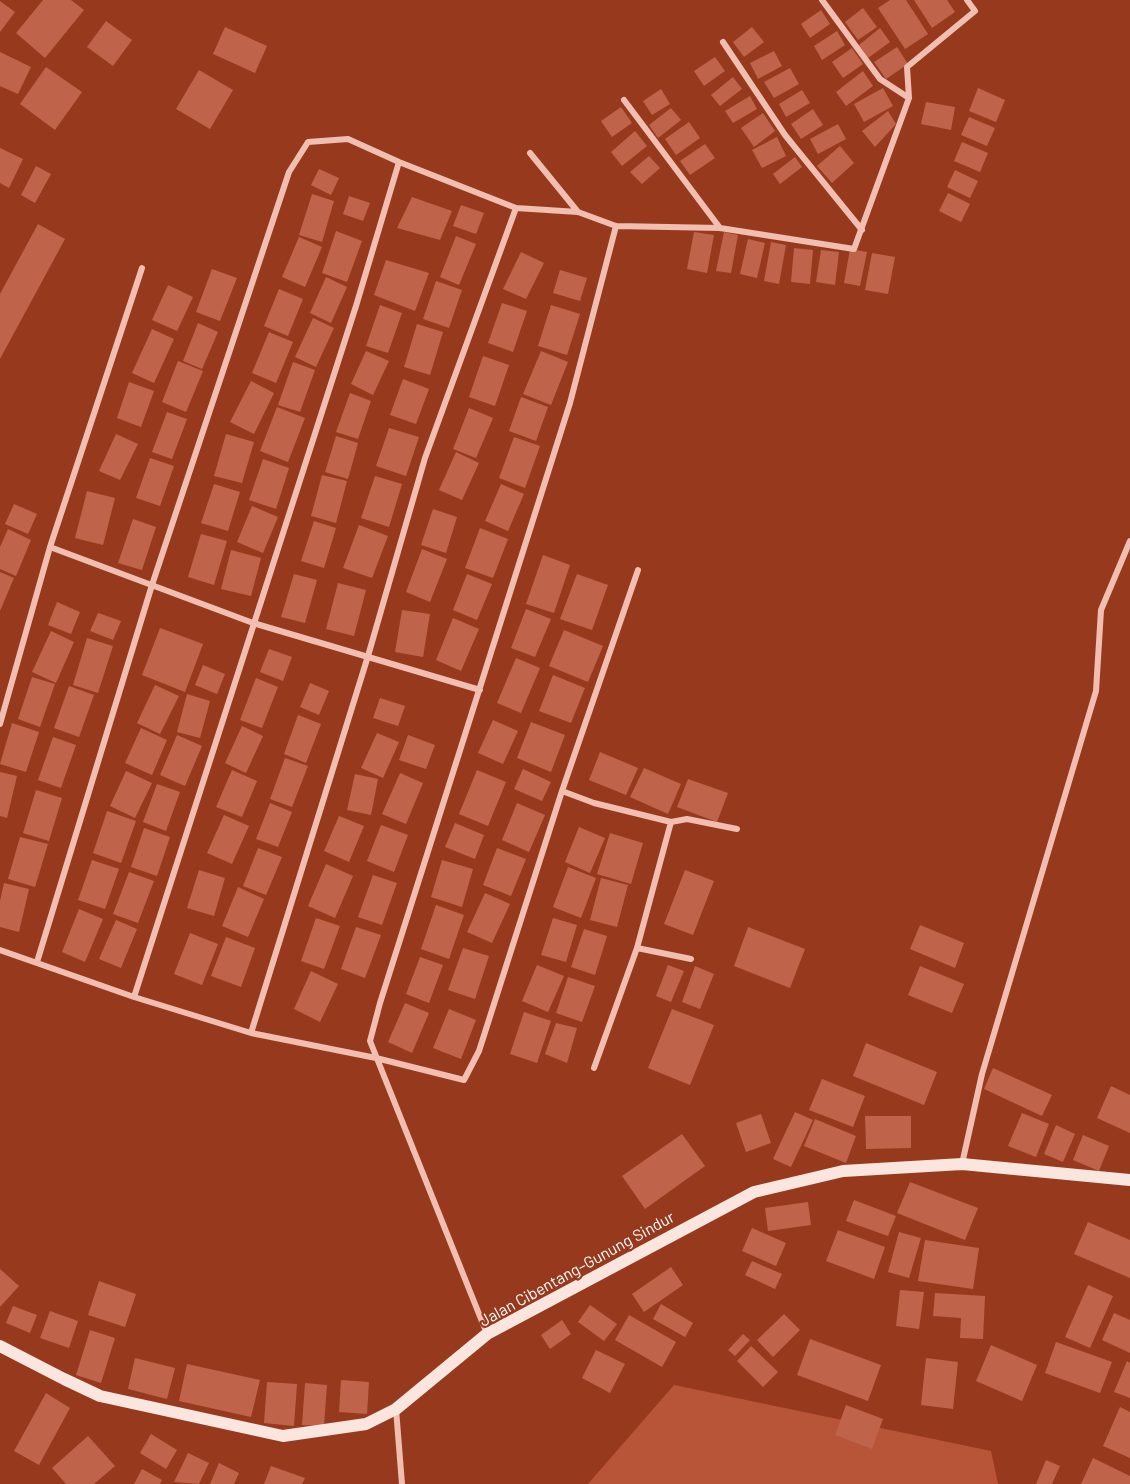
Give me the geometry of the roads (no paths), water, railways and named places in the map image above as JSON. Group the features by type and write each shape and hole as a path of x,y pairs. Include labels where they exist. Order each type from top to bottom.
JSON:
{"street":[{"path":"822,0 880,79 909,98"},
{"path":"37,962 152,585 289,172 308,142 348,139 399,162 516,208 578,212 616,226 720,228 854,249 909,98 907,67 975,11 967,0"},
{"path":"723,42 785,135 862,230"},
{"path":"624,100 720,228"},
{"path":"530,153 578,212"},
{"path":"134,997 356,306 399,162"},
{"path":"251,1034 368,656 425,458 516,208"},
{"path":"487,1334 370,1041 380,1003 570,403 616,226"},
{"path":"0,723 50,547 142,268"},
{"path":"962,1164 982,1074 1096,691 1101,610 1130,541"},
{"path":"50,547 253,623 480,690"},
{"path":"0,950 134,997 251,1034 376,1058 464,1080 479,1052 562,791 638,570"},
{"path":"562,791 594,803 671,822 687,819 737,829"},
{"path":"594,1068 638,948 671,822"},
{"path":"638,948 691,959"},
{"name":"Jalan Cibentang–Gunung Sindur","path":"0,1346 100,1396 283,1436 366,1424 396,1409 487,1334 754,1191 843,1171 962,1164 1130,1180"},
{"path":"396,1409 402,1484"}]}
